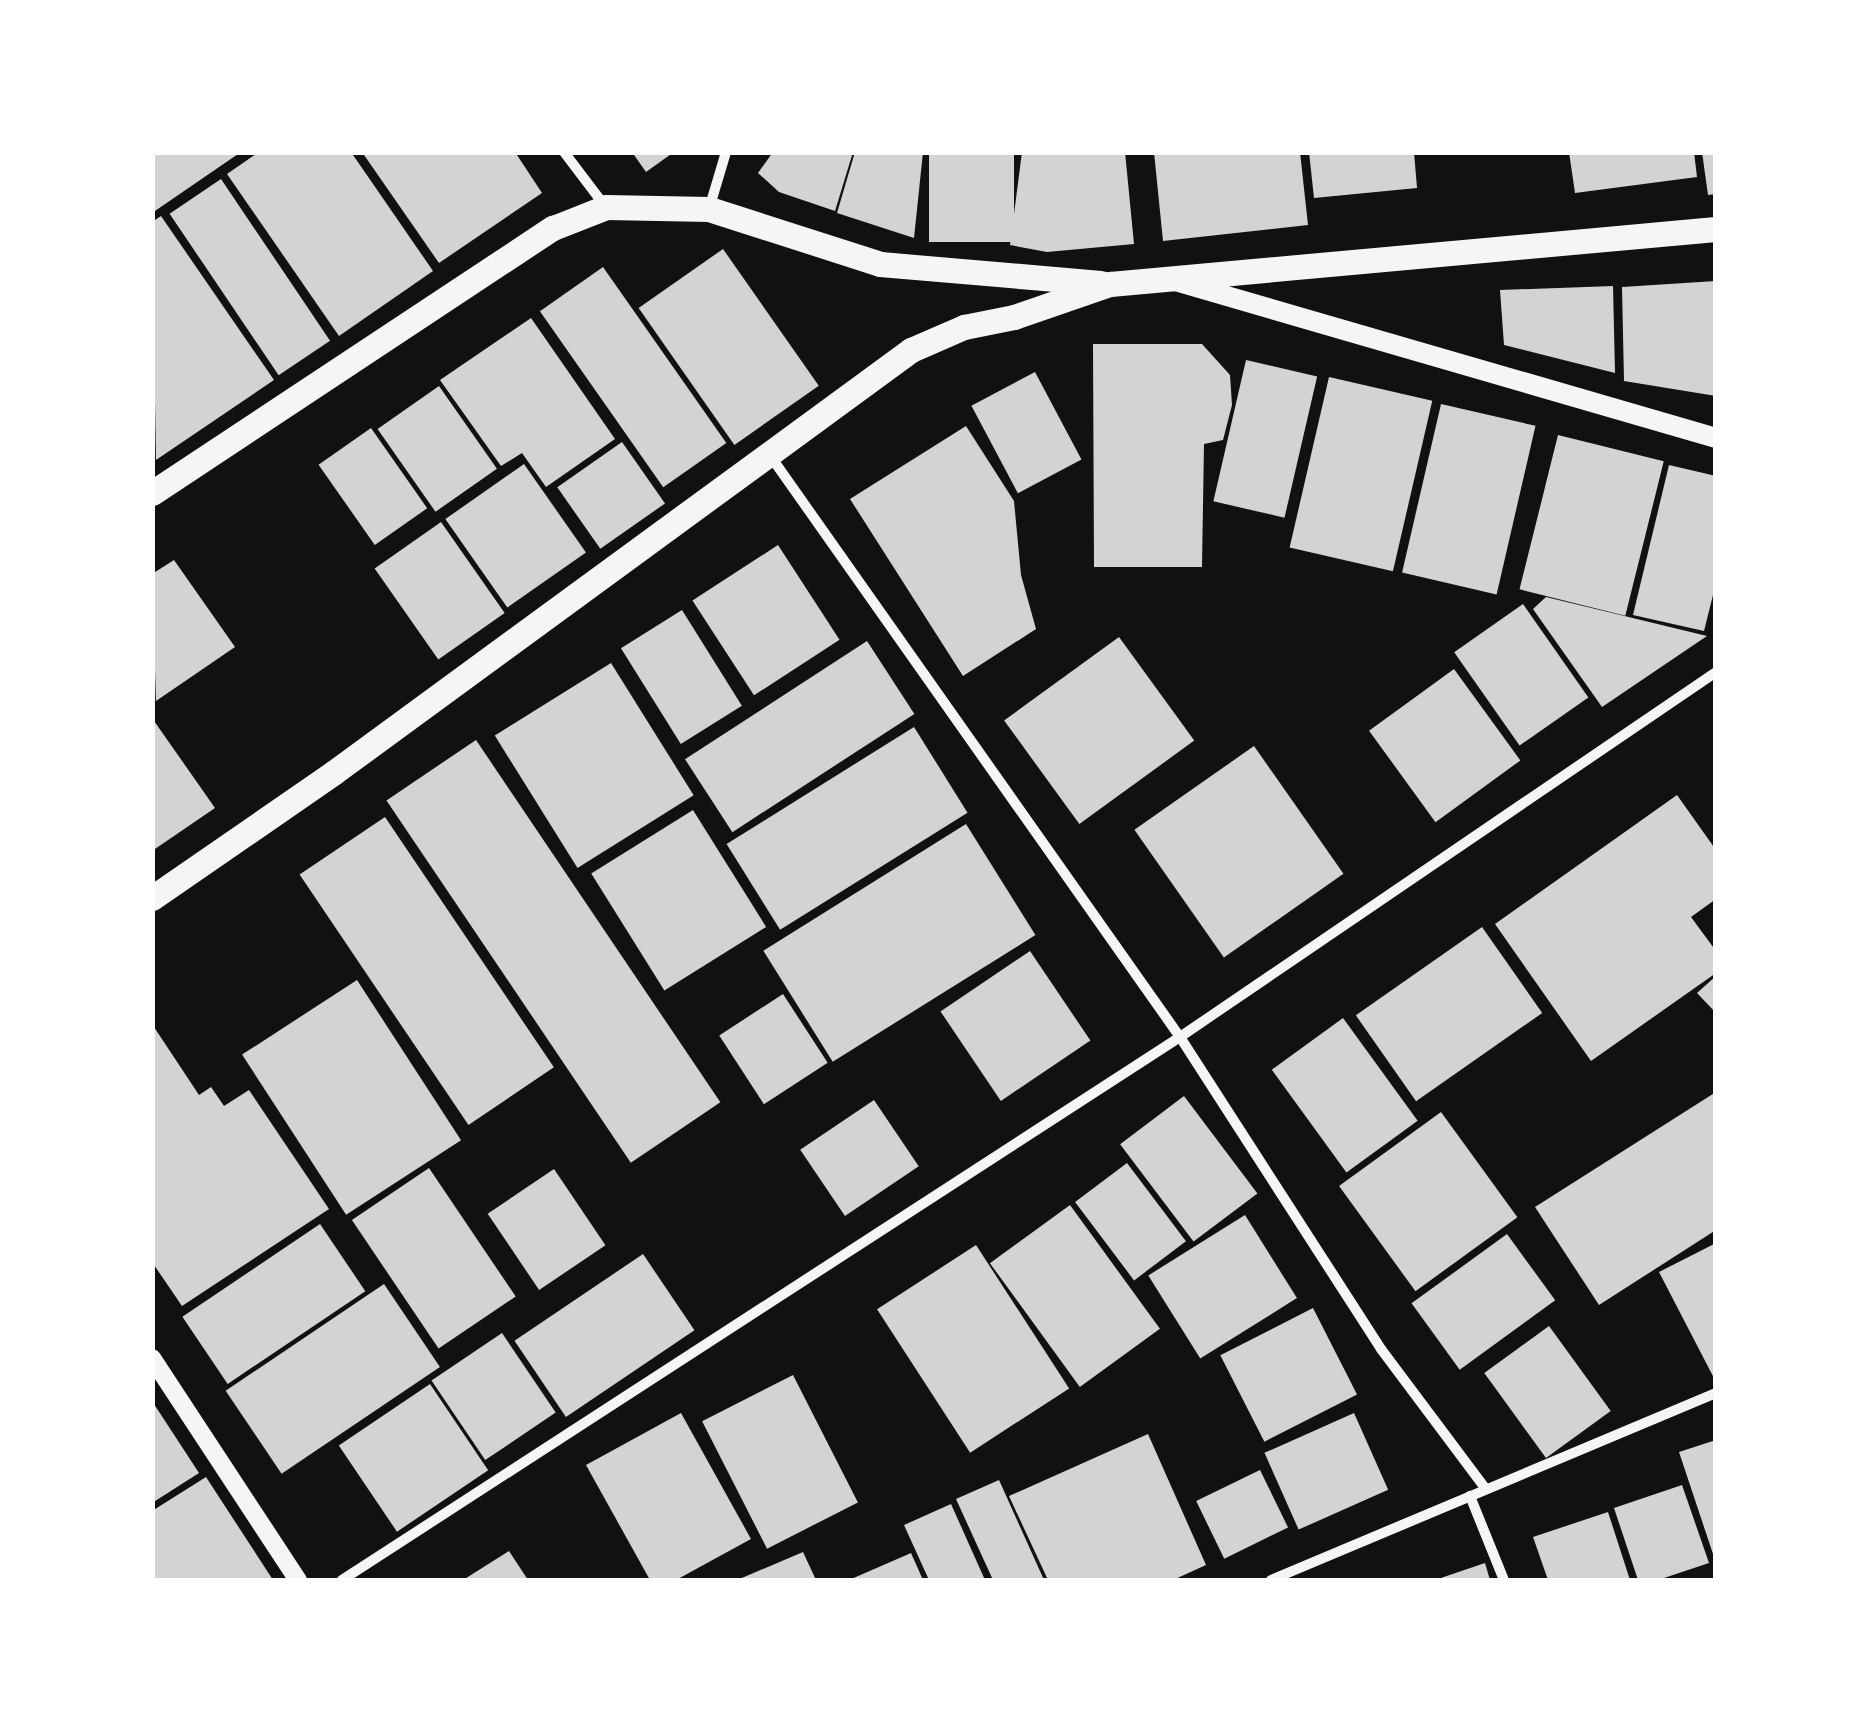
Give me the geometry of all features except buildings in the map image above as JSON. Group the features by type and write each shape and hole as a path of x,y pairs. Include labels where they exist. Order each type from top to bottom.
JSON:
{"main road":[{"path":"152,493 553,228 606,207 709,209 880,264 1110,284 1716,230"},
{"path":"1169,280 1716,438"},
{"path":"152,898 332,773 911,350 964,327 1014,317 1110,284"}],"street":[{"path":"564,152 606,207"},
{"path":"709,209 726,152"},
{"path":"769,454 1180,1037 1382,1348 1485,1488"},
{"path":"342,1580 1180,1037 1716,672"},
{"path":"152,1358 298,1580"},
{"path":"1271,1580 1716,1393"},
{"path":"1470,1496 1504,1580"}]}
